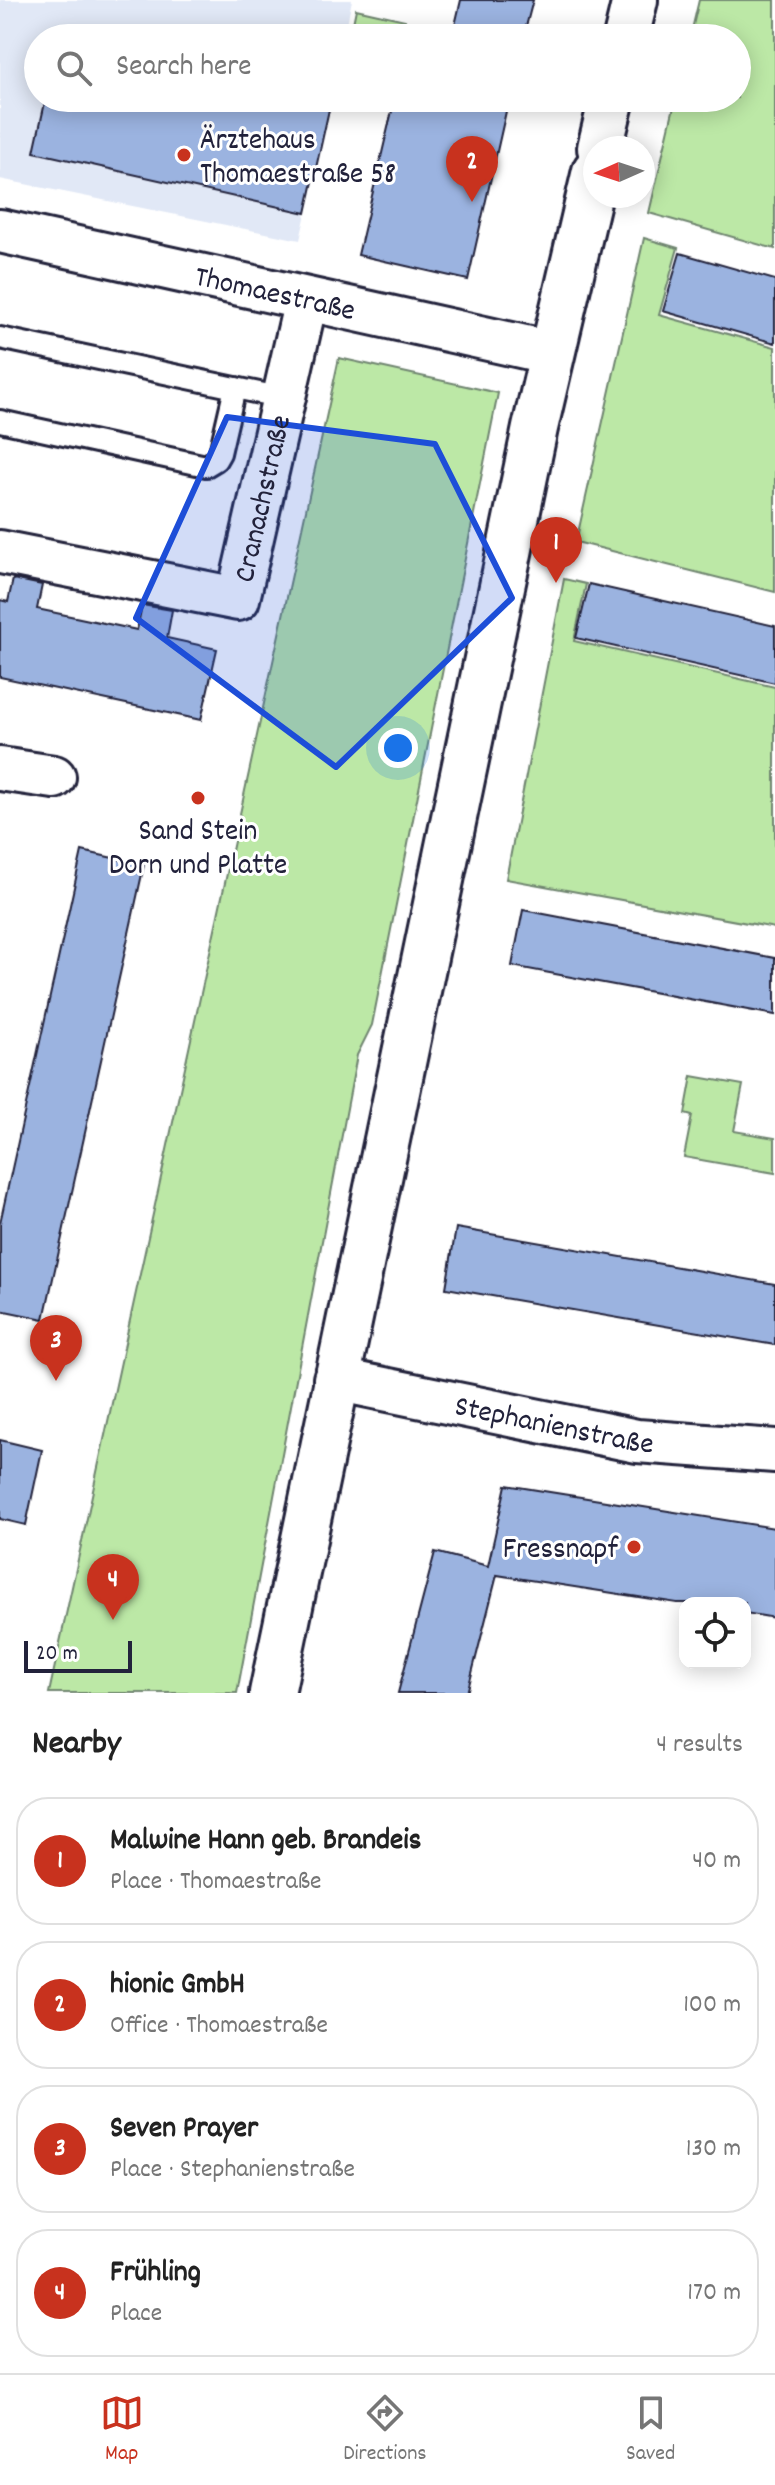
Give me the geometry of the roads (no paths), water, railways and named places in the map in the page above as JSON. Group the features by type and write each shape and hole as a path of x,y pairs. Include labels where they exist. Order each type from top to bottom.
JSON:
{"main road":[{"path":"629,24 635,0"},
{"path":"603,136 609,112"},
{"path":"272,1693 335,1379 552,353 586,208"}],"street":[{"name":"Thomaestraße","path":"0,231 552,353"},
{"name":"Cranachstraße","path":"0,552 238,599 306,300"},
{"path":"0,769 54,777"},
{"name":"Stephanienstraße","path":"335,1379 637,1441 775,1451"}],"lane":[{"path":"0,338 283,398"},
{"path":"0,421 206,466 216,460 220,453 235,388"}],"place":[{"name":"Ärztehaus Thomaestraße 58","path":"184,155"},
{"name":"hionic GmbH","path":"472,202"},
{"name":"Malwine Hann geb. Brandeis","path":"556,583"},
{"name":"Sand Stein Dorn und Platte","path":"198,798"},
{"name":"Seven Prayer","path":"56,1381"},
{"name":"Fressnapf","path":"634,1547"},
{"name":"Frühling","path":"113,1620"}]}
